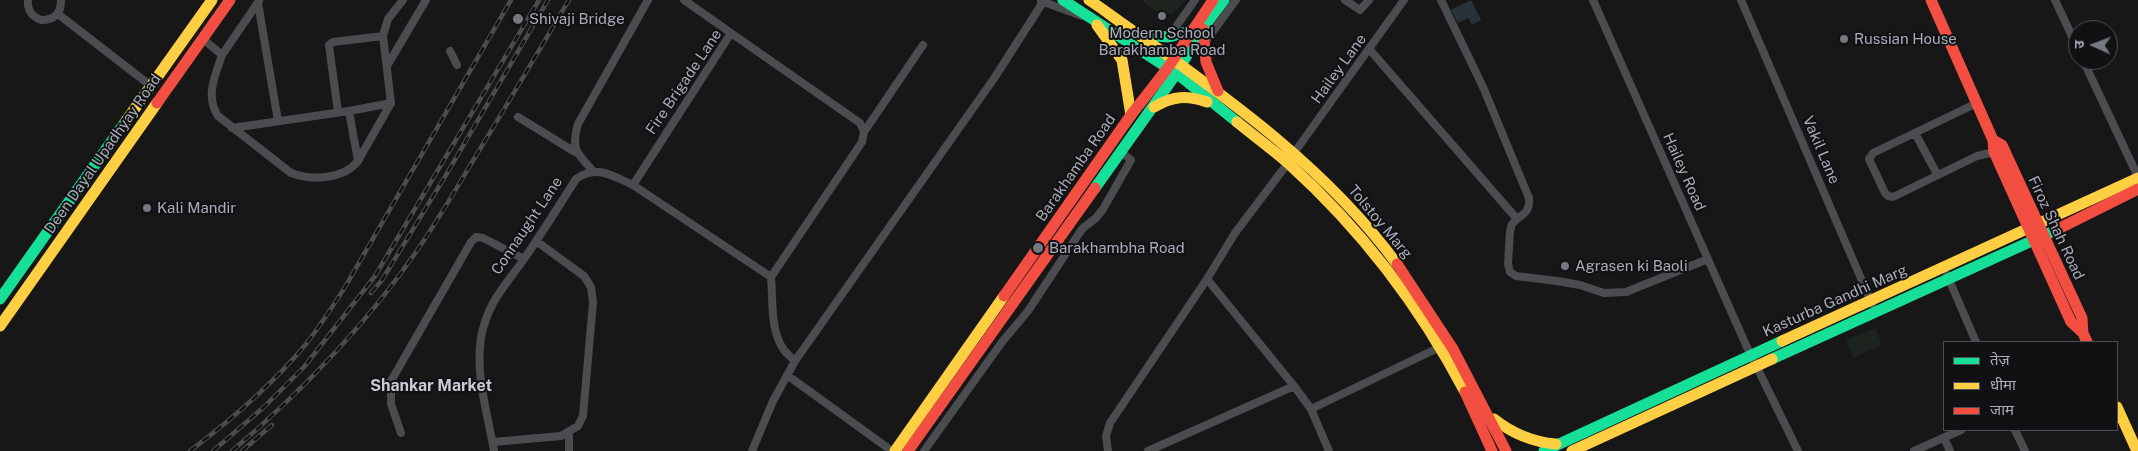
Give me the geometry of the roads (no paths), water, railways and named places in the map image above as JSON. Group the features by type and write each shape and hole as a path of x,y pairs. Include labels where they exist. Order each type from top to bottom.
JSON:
{"main road":[{"name":"Deen Dayal Upadhyay Road","path":"0,299 212,0"},
{"name":"Deen Dayal Upadhyay Road","path":"0,326 230,0"},
{"path":"1063,0 1095,21 1175,67"},
{"path":"1089,0 1100,4 1175,67"},
{"name":"Barakhamba Road","path":"908,451 1150,109 1213,0"},
{"name":"Barakhamba Road","path":"1198,28 1224,0"},
{"name":"Firoz Shah Road","path":"1931,0 1977,103 2027,230 2071,322 2085,338"},
{"path":"1095,21 1122,60 1131,115"},
{"path":"1137,34 1168,38 1179,36 1198,28 1217,99 1180,95 1170,98 1150,109"},
{"name":"Barakhamba Road","path":"893,451 1131,115 1175,67"},
{"name":"Tolstoy Marg","path":"1175,67 1346,202 1382,245 1420,296 1455,351 1489,414 1506,451"},
{"name":"Firoz Shah Road","path":"1993,146 2002,146 2082,318 2085,338"},
{"name":"Tolstoy Marg","path":"1291,158 1371,250 1410,301 1440,347 1477,413 1492,451"},
{"name":"Kasturba Gandhi Marg","path":"1573,451 1757,367 1873,307 1946,273 2039,224 2138,178"},
{"name":"Kasturba Gandhi Marg","path":"1946,273 2033,242 2138,189"},
{"name":"Kasturba Gandhi Marg","path":"1544,451 1751,355 1873,307"},
{"path":"2118,409 2137,451"},
{"path":"1489,414 1504,428 1521,437 1540,443 1559,444"},
{"path":"1481,451 1484,431"}],"street":[{"path":"28,0 29,10 37,19 47,20 58,14 61,8 61,0"},
{"path":"259,2 222,55 211,90 212,107 218,116 232,128 292,173 312,178 342,173 352,168 358,161 391,103 384,36 388,19 403,0"},
{"path":"387,66 426,0"},
{"path":"576,152 574,139 578,124 648,0"},
{"path":"684,0 731,32"},
{"path":"1168,38 1195,0"},
{"path":"1203,45 1236,0"},
{"path":"1345,0 1360,10 1369,0"},
{"name":"Hailey Lane","path":"1108,451 1106,436 1110,423 1235,233 1370,50 1404,0"},
{"path":"1441,0 1483,87 1529,198 1530,208 1512,224 1510,231 1508,264 1510,272 1516,276 1557,281 1614,294 1626,292 1708,260"},
{"name":"Hailey Road","path":"1593,0 1751,355 1798,451"},
{"name":"Vakil Lane","path":"1742,0 1873,307"},
{"path":"2055,0 2068,28"},
{"path":"752,451 773,401 795,361 990,85 1042,1 1095,21"},
{"path":"259,2 278,121"},
{"path":"58,14 151,86"},
{"name":"Fire Brigade Lane","path":"633,185 731,32 860,124 864,132"},
{"path":"338,112 329,45 333,42 384,36"},
{"path":"203,39 222,55"},
{"path":"795,361 784,350 779,341 771,277 862,142 864,132 923,44"},
{"path":"1370,50 1517,219"},
{"path":"450,51 457,65"},
{"path":"2088,70 2138,178"},
{"path":"232,128 391,103"},
{"path":"1977,103 1870,156 1869,159 1885,193 1893,197 1977,156 1993,146"},
{"path":"349,111 358,161"},
{"path":"518,118 576,152 593,171 610,175 633,185 771,277"},
{"path":"1915,133 1937,174"},
{"path":"924,451 1002,342 1028,311 1082,229 1096,218 1103,209 1131,160 1120,151"},
{"name":"Connaught Lane","path":"494,451 480,369 481,339 487,314 496,295 524,259 576,179 584,173 593,171"},
{"path":"401,433 391,404 391,381 471,242 476,237 483,238 524,259"},
{"path":"493,442 561,436 578,426 583,416 593,302 591,287 584,276 536,241"},
{"path":"1946,273 1976,341"},
{"path":"1206,279 1294,386 1311,410 1329,451"},
{"path":"1311,410 1440,347"},
{"path":"968,366 980,373"},
{"path":"787,375 893,451"},
{"path":"1148,451 1294,386"},
{"path":"1914,451 1959,431"},
{"path":"2015,431 2024,451"},
{"path":"569,432 569,451"},
{"path":"1944,438 1950,451"}],"railway":[{"path":"190,451 221,427 266,387 306,344 331,309 511,0"},
{"path":"213,451 264,407 304,367 375,276 539,0"},
{"path":"371,293 382,280 446,175 548,0"},
{"path":"232,451 282,406 330,358 396,279 441,214 569,0"},
{"path":"242,451 272,425"}],"place":[{"name":"Modern School Barakhamba Road","path":"1162,16"},
{"name":"Shivaji Bridge","path":"518,19"},
{"name":"Russian House","path":"1844,39"},
{"name":"Kali Mandir","path":"147,208"},
{"name":"Barakhambha Road","path":"1038,248"},
{"name":"Agrasen ki Baoli","path":"1565,266"}],"district":[{"name":"Shankar Market","path":"431,386"}]}
